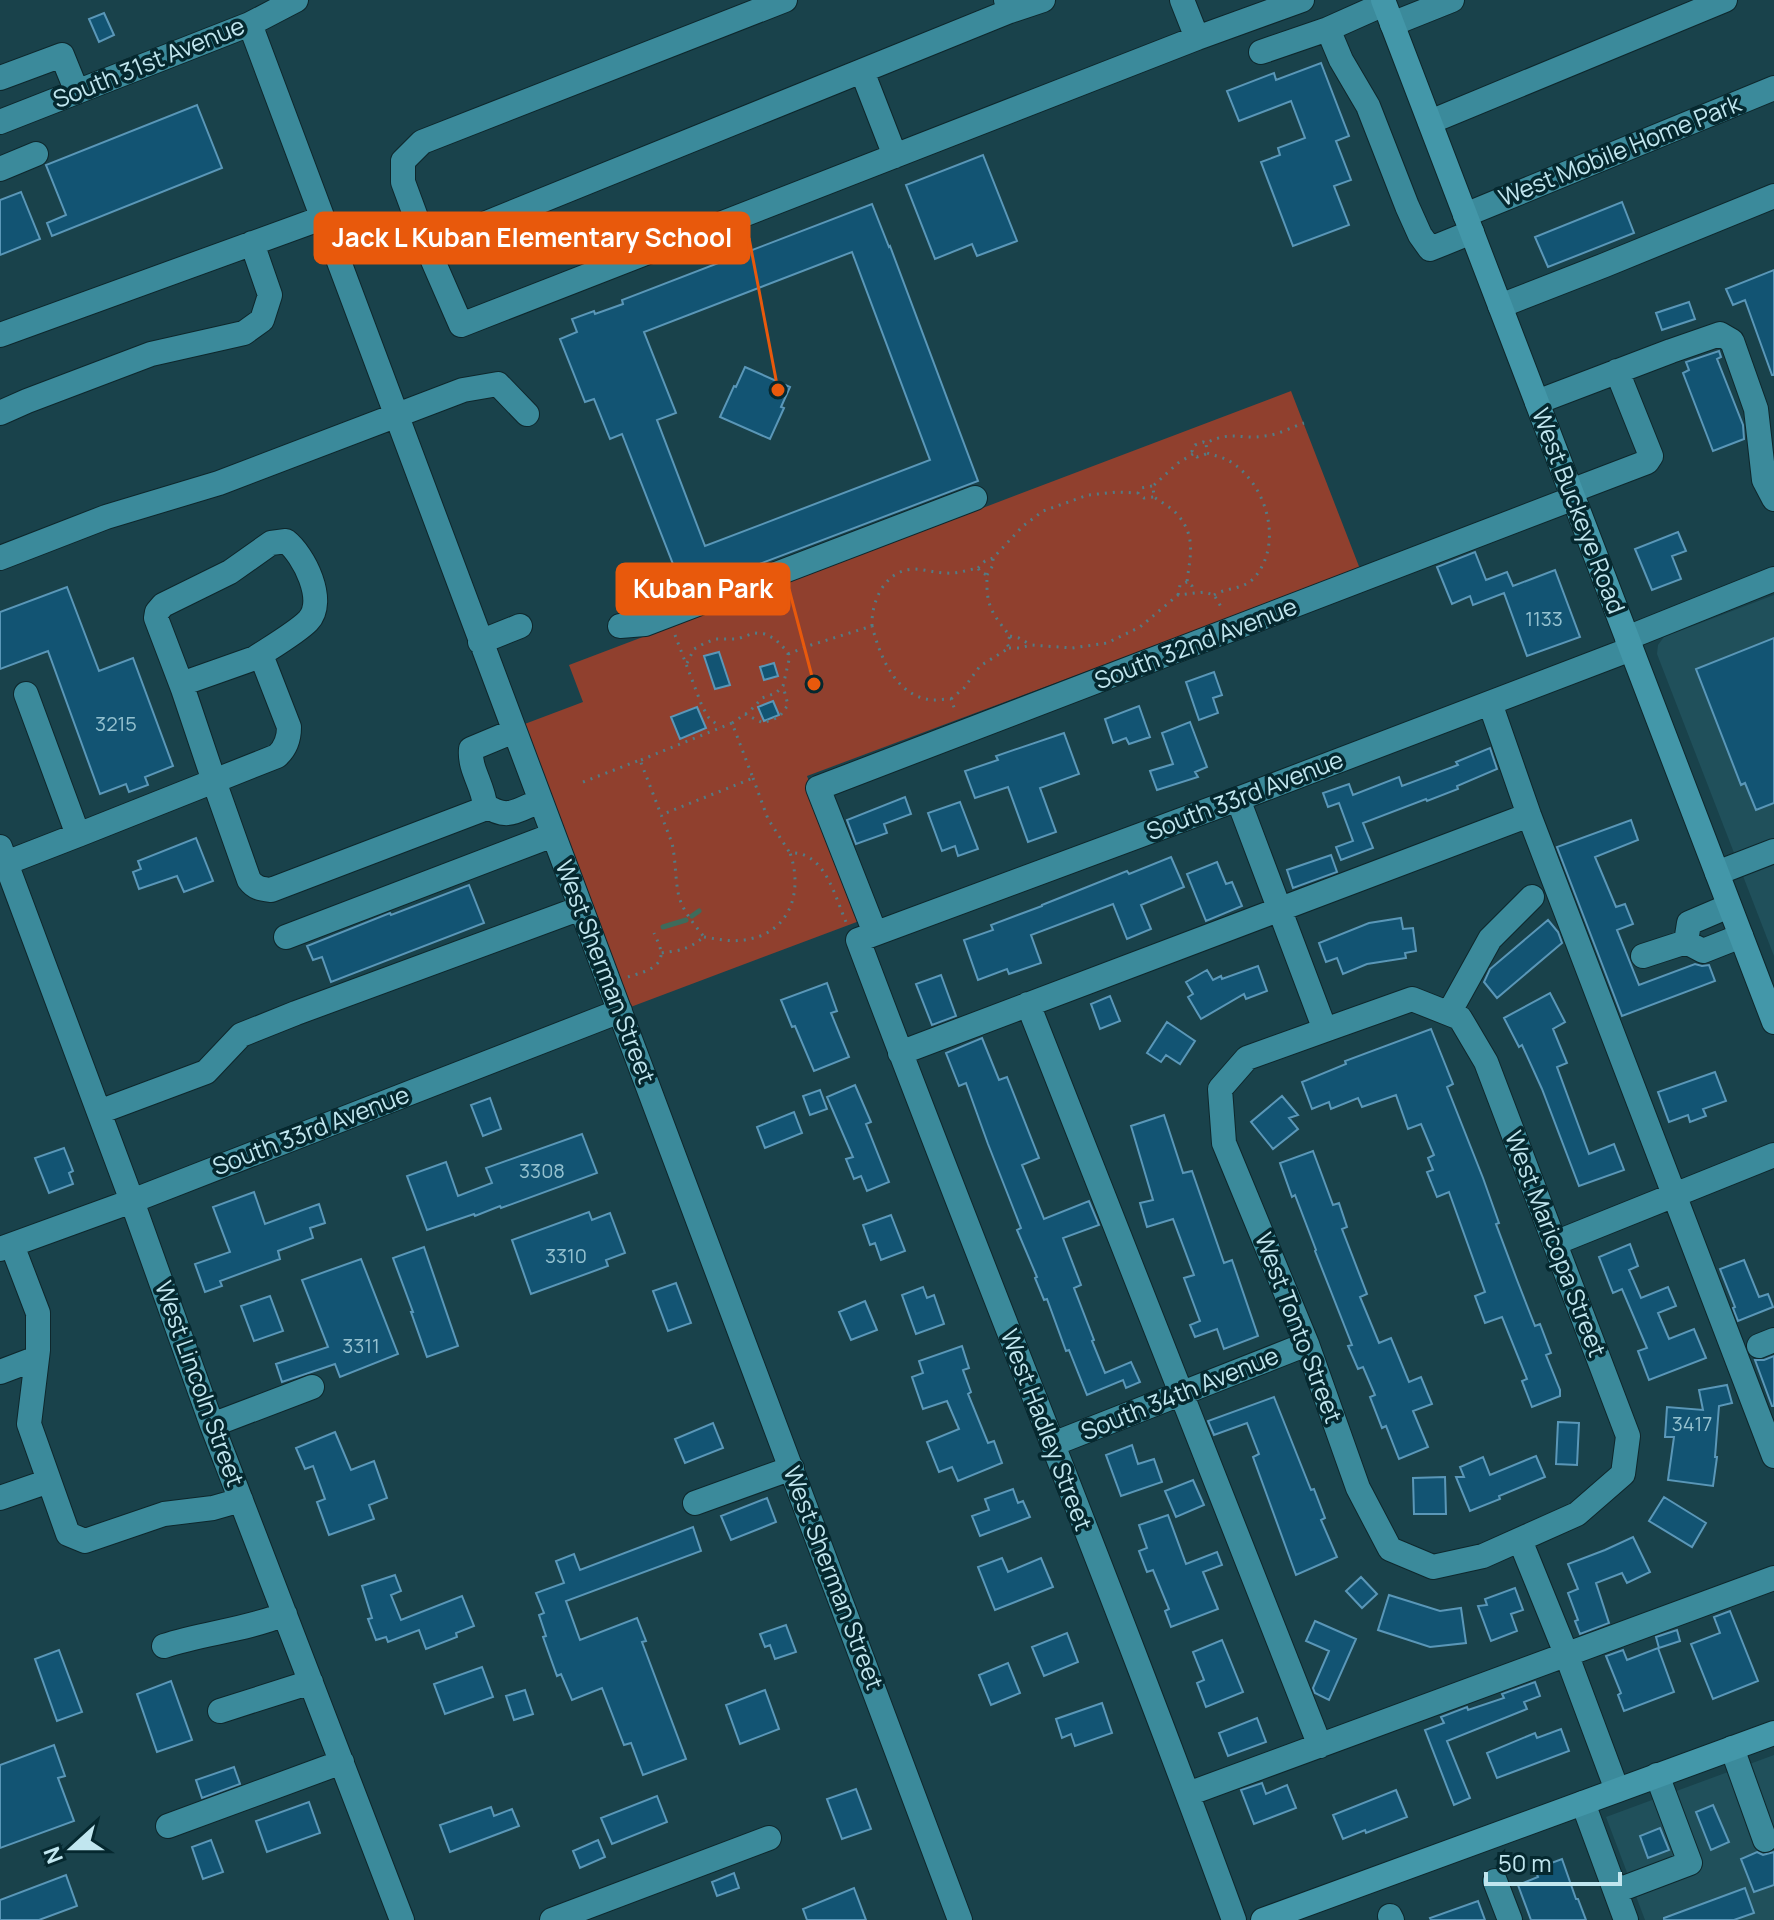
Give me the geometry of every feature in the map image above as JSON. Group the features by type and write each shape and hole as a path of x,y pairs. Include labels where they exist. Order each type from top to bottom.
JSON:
{"main road":[{"name":"West Buckeye Road","path":"1386,9 1729,906 1741,936 1766,980 1774,1022"},
{"path":"1263,1920 1774,1733"}],"street":[{"name":"South 31st Avenue","path":"0,122 250,24 296,0"},
{"path":"785,0 422,142 403,161 403,182 461,325 1197,38 1302,0"},
{"path":"427,247 862,71 1008,6 1043,0"},
{"path":"1182,0 1197,38"},
{"path":"1261,52 1386,9 1452,0"},
{"path":"1430,122 1725,0"},
{"name":"West Sherman Street","path":"250,24 960,1920"},
{"name":"West Mobile Home Park","path":"1328,29 1341,60 1368,106 1395,180 1420,235 1430,249 1469,223 1774,88"},
{"path":"0,78 62,55 77,92"},
{"path":"862,71 895,156"},
{"path":"0,169 36,154"},
{"path":"1500,306 1774,196"},
{"path":"0,335 322,218"},
{"path":"0,413 151,354 244,333 262,320 270,295 252,243"},
{"path":"1537,402 1720,334 1732,341 1756,409 1764,480 1774,499"},
{"name":"South 32nd Avenue","path":"818,788 1232,630 1572,495 1647,462 1651,456 1617,371"},
{"path":"0,558 106,517 219,483 463,390 498,384 527,414"},
{"path":"620,626 645,624 975,498"},
{"path":"183,689 187,682 255,658 310,620 314,594 304,561 286,541 271,543 230,572 163,605 156,618 249,880 254,886 271,890 481,810 485,805 484,798 471,763 471,749 514,731"},
{"name":"South 33rd Avenue","path":"860,933 1238,799 1490,703 1774,579"},
{"path":"480,642 520,626"},
{"path":"3,855 78,835 277,756 289,739 289,727 263,660 255,658"},
{"path":"26,694 78,835"},
{"path":"1490,703 1529,815 1774,1456"},
{"name":"West Hadley Street","path":"818,788 860,933 900,1053 1234,1920"},
{"path":"1238,799 1325,1030"},
{"path":"485,805 503,814 540,801"},
{"path":"900,1053 1529,815"},
{"path":"286,937 553,835"},
{"path":"1717,873 1774,851"},
{"name":"West Lincoln Street","path":"3,855 9,898 99,1112 212,1425 402,1920"},
{"path":"1449,1013 1490,939 1532,897"},
{"path":"1686,942 1689,923 1729,906"},
{"path":"99,1112 206,1072 241,1035 255,1029 581,908"},
{"path":"1643,956 1686,942 1703,951 1741,936"},
{"name":"West Maricopa Street","path":"1325,1030 1412,999 1460,1018 1486,1062 1628,1436 1623,1474 1577,1514 1520,1540"},
{"path":"1028,1004 1320,1746"},
{"name":"South 33rd Avenue","path":"6,1247 620,1011"},
{"name":"West Tonto Street","path":"1325,1030 1247,1058 1220,1089 1224,1143 1307,1344 1358,1488 1390,1549 1433,1567 1483,1556 1520,1540"},
{"path":"1555,1243 1774,1155"},
{"path":"6,1247 38,1313 37,1358 29,1424 68,1534 85,1541 164,1514 213,1508 241,1500"},
{"name":"South 34th Avenue","path":"1053,1444 1307,1344"},
{"path":"0,1372 37,1358"},
{"path":"212,1425 312,1387"},
{"path":"695,1503 792,1468"},
{"path":"0,1498 49,1481"},
{"path":"1520,1540 1617,1790"},
{"path":"1188,1794 1774,1578"},
{"path":"164,1646 263,1623 285,1614"},
{"path":"220,1711 311,1682"},
{"path":"1732,1748 1765,1840"},
{"path":"168,1826 342,1762"},
{"path":"1616,1891 1690,1863 1657,1775"},
{"path":"1583,1803 1626,1920"},
{"path":"552,1920 769,1838"},
{"path":"1495,1881 1510,1920"}],"path":[{"path":"1138,493 1144,487 1153,486 1193,454 1195,445 1232,435 1268,436 1304,423"},
{"path":"1206,443 1207,453"},
{"path":"1193,454 1197,457 1207,453 1228,460 1244,472 1266,510 1269,534 1267,556 1262,568 1252,582 1214,595"},
{"path":"1153,486 1154,497"},
{"path":"1187,582 1192,550 1187,530 1177,514 1154,497 1144,498 1138,493 1094,493 1043,511 978,568 958,573 913,569 893,575 878,596 872,626 882,659 890,672 904,687 930,700 951,699 964,688 980,666 1009,648 1031,645 1072,648 1107,643 1140,627 1178,595 1204,592 1214,595 1232,630"},
{"path":"993,558 986,589 990,608 997,622 1010,636 1031,645"},
{"path":"978,568 987,575"},
{"path":"1187,582 1194,593"},
{"path":"1178,595 1180,585 1187,582"},
{"path":"668,615 702,706 709,718 720,727"},
{"path":"788,654 872,626"},
{"path":"583,782 732,723 762,698 776,693 783,686 789,667 788,654 775,639 754,633 737,639 716,639 705,643 694,649 687,663"},
{"path":"1009,648 1007,643 1010,636"},
{"path":"745,714 763,723 779,717 788,705 783,686"},
{"path":"951,699 963,734"},
{"path":"640,760 675,856 679,898 693,923 704,937 730,941 770,932 792,904 796,879 790,853 768,819 732,723"},
{"path":"661,815 753,778"},
{"path":"790,853 799,852 825,871 860,933"},
{"path":"609,983 653,967 659,961 661,953 654,933"},
{"path":"661,953 692,947 704,937"}],"shaded area":[{"path":"1291,391 1360,569 807,776 862,920 628,1008 522,725 583,702 569,665"},
{"path":"1774,595 1774,956 1657,654 1658,645 1664,637"},
{"path":"1774,1755 1774,1920 1645,1920 1606,1817"}],"building":[{"path":"104,13 114,35 99,42 89,19"},
{"path":"1321,63 1349,136 1336,141 1351,180 1334,186 1349,225 1293,246 1261,162 1280,155 1278,148 1305,138 1291,101 1239,121 1227,91 1274,73 1276,80"},
{"path":"197,105 222,168 52,236 47,223 66,215 46,165"},
{"path":"983,155 1017,241 977,256 972,244 935,259 906,185"},
{"path":"21,192 40,239 0,255 0,200"},
{"path":"1622,202 1634,233 1548,267 1535,237"},
{"path":"872,204 978,481 725,577 723,572 682,587 622,434 610,439 594,399 585,402 560,339 577,332 572,319 623,304 622,300","holes":["852,252 930,460 705,546 657,420 676,413 644,332"]},
{"path":"1774,270 1772,375 1745,300 1733,305 1726,289"},
{"path":"1689,302 1695,319 1662,330 1656,313"},
{"path":"1719,351 1721,357 1717,359 1743,425 1744,439 1713,451 1683,373 1689,370 1686,362"},
{"path":"745,367 790,387 770,439 720,417"},
{"path":"1678,532 1686,551 1672,556 1681,579 1652,590 1635,549"},
{"path":"1475,552 1486,580 1507,572 1513,586 1555,570 1580,637 1527,656 1504,593 1473,605 1470,596 1452,604 1437,567"},
{"path":"67,587 99,671 133,658 173,766 145,777 148,785 129,792 126,784 100,794 48,651 0,669 0,612"},
{"path":"1774,638 1774,803 1756,810 1745,783 1741,785 1696,669"},
{"path":"719,652 730,685 715,689 704,656"},
{"path":"774,663 778,676 764,680 760,667"},
{"path":"1214,672 1222,695 1213,698 1218,713 1199,720 1186,682"},
{"path":"773,701 779,715 764,721 758,707"},
{"path":"1139,706 1150,737 1129,744 1126,738 1113,743 1105,719"},
{"path":"697,707 706,728 680,739 671,717"},
{"path":"1190,722 1207,767 1195,772 1198,777 1157,790 1150,771 1173,764 1162,733"},
{"path":"1064,733 1079,774 1040,788 1056,832 1028,842 1008,787 975,798 965,771 998,760 996,756"},
{"path":"1490,748 1497,769 1457,786 1458,789 1363,823 1373,848 1341,860 1336,847 1353,841 1339,803 1328,807 1323,793 1349,784 1353,795 1399,777 1402,786 1458,765 1456,762"},
{"path":"905,797 911,814 884,824 887,833 856,844 847,820"},
{"path":"960,802 978,849 958,856 955,846 942,851 928,813"},
{"path":"1631,820 1638,840 1595,857 1616,907 1625,904 1633,924 1617,930 1639,985 1695,964 1709,965 1715,981 1622,1016 1557,847"},
{"path":"196,838 213,881 184,892 177,876 139,889 133,872 141,869 138,861"},
{"path":"1331,855 1337,872 1293,888 1287,870"},
{"path":"1171,857 1184,887 1141,905 1151,929 1127,939 1113,904 1031,935 1041,963 1009,974 1007,969 978,980 964,940 993,930 991,925 1127,871 1129,874"},
{"path":"1217,862 1226,884 1232,882 1242,906 1206,921 1187,874"},
{"path":"469,885 484,923 331,982 322,957 313,960 307,946 390,913"},
{"path":"1401,918 1403,929 1413,928 1416,951 1405,953 1406,958 1367,964 1343,974 1337,958 1326,962 1319,943 1369,923"},
{"path":"1548,920 1562,943 1497,998 1484,982 1490,969"},
{"path":"1258,966 1267,991 1246,999 1244,994 1201,1019 1188,997 1193,994 1186,982 1207,970 1213,980"},
{"path":"941,975 956,1016 932,1025 916,984"},
{"path":"827,983 837,1011 831,1013 849,1057 814,1071 781,1000"},
{"path":"1550,993 1565,1022 1553,1029 1567,1063 1557,1067 1589,1154 1614,1144 1624,1170 1579,1186 1542,1089 1522,1045 1519,1047 1504,1018"},
{"path":"1110,996 1120,1021 1100,1029 1091,1004"},
{"path":"1167,1022 1195,1041 1180,1064 1166,1055 1161,1062 1147,1053"},
{"path":"1431,1029 1453,1084 1447,1087 1483,1178 1499,1223 1496,1224 1535,1326 1540,1324 1551,1353 1546,1355 1560,1396 1532,1407 1522,1381 1527,1379 1502,1317 1485,1323 1475,1296 1485,1292 1449,1192 1437,1197 1427,1172 1433,1170 1428,1158 1434,1155 1421,1124 1408,1129 1396,1095 1362,1107 1358,1098 1331,1109 1329,1102 1312,1109 1302,1082 1346,1064 1345,1061"},
{"path":"982,1038 999,1080 1007,1077 1039,1158 1022,1165 1044,1219 1089,1201 1099,1225 1063,1238 1081,1285 1074,1288 1105,1373 1131,1362 1140,1382 1126,1388 1123,1380 1087,1395 1069,1350 1066,1351 1017,1230 1021,1228 966,1083 959,1086 946,1053"},
{"path":"1715,1072 1726,1101 1703,1109 1706,1116 1690,1122 1688,1115 1669,1122 1658,1092"},
{"path":"855,1085 871,1122 866,1124 889,1182 867,1191 861,1176 854,1179 846,1159 853,1157 827,1097"},
{"path":"820,1090 827,1109 810,1115 803,1096"},
{"path":"1282,1096 1298,1115 1289,1118 1298,1129 1273,1149 1251,1122"},
{"path":"490,1098 501,1129 483,1136 471,1105"},
{"path":"794,1112 802,1133 765,1148 757,1127"},
{"path":"1164,1115 1183,1173 1192,1171 1224,1263 1232,1260 1258,1336 1224,1349 1217,1329 1195,1337 1190,1325 1200,1321 1184,1278 1194,1275 1173,1219 1147,1227 1140,1203 1153,1200 1131,1126"},
{"path":"582,1134 597,1173 501,1208 427,1230 407,1176 446,1162 458,1196 492,1183 486,1168"},
{"path":"64,1148 73,1171 69,1173 73,1184 49,1193 35,1158"},
{"path":"1313,1151 1333,1205 1339,1203 1347,1227 1342,1229 1367,1294 1360,1297 1379,1343 1391,1338 1409,1382 1421,1377 1432,1404 1413,1411 1428,1447 1399,1459 1386,1426 1382,1428 1370,1397 1375,1395 1363,1367 1358,1369 1348,1346 1352,1345 1280,1163"},
{"path":"254,1192 265,1224 319,1204 325,1223 310,1228 313,1238 278,1251 280,1259 220,1281 222,1286 205,1292 195,1264 230,1252 213,1207"},
{"path":"589,1212 592,1220 610,1213 625,1253 606,1260 608,1266 531,1294 512,1240"},
{"path":"891,1215 905,1251 881,1260 875,1243 870,1245 863,1225"},
{"path":"1630,1244 1638,1266 1629,1270 1641,1298 1668,1287 1676,1306 1658,1313 1669,1339 1694,1329 1706,1358 1649,1380 1638,1351 1647,1348 1622,1289 1613,1293 1599,1257"},
{"path":"424,1247 458,1346 427,1357 393,1258"},
{"path":"361,1259 398,1354 340,1377 335,1364 282,1382 276,1364 328,1347 302,1280"},
{"path":"1744,1260 1759,1297 1768,1294 1773,1307 1738,1321 1720,1269"},
{"path":"676,1283 691,1323 668,1331 653,1291"},
{"path":"923,1287 927,1298 934,1295 944,1324 916,1334 902,1295"},
{"path":"270,1296 283,1331 254,1341 241,1306"},
{"path":"865,1301 877,1330 851,1340 839,1312"},
{"path":"962,1346 969,1368 963,1370 971,1392 968,1394 988,1443 994,1441 1002,1463 958,1481 952,1467 939,1472 927,1442 959,1429 947,1401 923,1409 912,1377 923,1373 919,1361"},
{"path":"1774,1356 1774,1406 1772,1406 1755,1360"},
{"path":"1727,1385 1732,1403 1719,1406 1713,1486 1668,1480 1674,1437 1665,1437 1667,1407 1703,1410 1699,1390"},
{"path":"1274,1397 1311,1490 1314,1489 1325,1518 1321,1520 1337,1557 1296,1575 1253,1457 1259,1454 1247,1423 1214,1435 1208,1421"},
{"path":"1558,1422 1579,1423 1577,1465 1556,1464"},
{"path":"713,1423 723,1448 685,1463 675,1439"},
{"path":"335,1432 351,1470 374,1461 387,1498 369,1505 374,1519 329,1535 317,1502 325,1499 313,1466 305,1469 296,1448"},
{"path":"1132,1445 1138,1464 1154,1459 1162,1482 1121,1496 1106,1455"},
{"path":"1536,1456 1545,1477 1470,1511 1456,1477 1464,1477 1460,1467 1483,1457 1490,1475"},
{"path":"1445,1477 1446,1514 1414,1514 1413,1478"},
{"path":"1193,1480 1204,1505 1176,1517 1165,1491"},
{"path":"1013,1489 1018,1503 1023,1501 1030,1517 980,1536 972,1516 989,1510 985,1499"},
{"path":"1664,1497 1706,1523 1692,1547 1649,1521"},
{"path":"767,1498 776,1522 731,1540 721,1516"},
{"path":"1168,1515 1186,1564 1217,1552 1222,1565 1203,1572 1218,1609 1171,1627 1165,1611 1169,1609 1153,1570 1147,1572 1139,1551 1147,1548 1139,1525"},
{"path":"693,1527 701,1551 566,1601 580,1640 637,1618 646,1641 642,1642 686,1759 643,1775 631,1743 624,1745 602,1688 572,1700 561,1674 557,1676 543,1637 546,1636 539,1615 544,1613 536,1593 564,1583 556,1561 574,1554 580,1570"},
{"path":"1633,1537 1650,1572 1627,1583 1622,1573 1596,1583 1609,1623 1580,1634 1568,1593 1578,1589 1568,1564"},
{"path":"1002,1558 1008,1572 1041,1558 1053,1587 995,1610 978,1567"},
{"path":"395,1575 401,1591 391,1595 401,1620 462,1596 474,1626 456,1633 457,1637 426,1649 419,1630 388,1642 386,1637 376,1640 368,1619 372,1618 362,1586"},
{"path":"1361,1577 1377,1594 1362,1608 1346,1591"},
{"path":"1515,1588 1523,1610 1511,1614 1517,1631 1491,1641 1478,1606 1487,1605 1485,1599"},
{"path":"1389,1595 1440,1611 1461,1608 1466,1643 1430,1647 1378,1630"},
{"path":"1730,1611 1758,1681 1713,1699 1691,1644 1720,1633 1714,1617"},
{"path":"1315,1621 1356,1639 1329,1700 1315,1693 1313,1688 1329,1651 1306,1641"},
{"path":"786,1625 796,1652 775,1659 770,1645 765,1647 760,1634"},
{"path":"1677,1630 1680,1641 1659,1648 1656,1637"},
{"path":"1067,1633 1078,1662 1044,1676 1032,1647"},
{"path":"1222,1640 1243,1692 1206,1707 1197,1683 1204,1680 1193,1652"},
{"path":"1658,1648 1674,1692 1624,1711 1618,1695 1621,1693 1606,1656 1623,1650 1627,1660"},
{"path":"59,1650 82,1712 57,1721 35,1659"},
{"path":"1008,1663 1020,1693 991,1705 979,1675"},
{"path":"482,1667 493,1697 445,1714 434,1684"},
{"path":"171,1681 192,1740 157,1752 137,1694"},
{"path":"1535,1682 1540,1696 1524,1702 1527,1709 1447,1741 1470,1798 1454,1805 1425,1730 1444,1723 1441,1717 1504,1698 1502,1694"},
{"path":"525,1690 533,1714 514,1720 506,1696"},
{"path":"765,1690 779,1729 740,1744 726,1705"},
{"path":"1102,1703 1112,1733 1075,1746 1071,1734 1062,1738 1056,1719"},
{"path":"1257,1718 1266,1742 1228,1756 1219,1733"},
{"path":"1561,1729 1569,1751 1497,1778 1487,1753 1535,1733 1537,1738"},
{"path":"54,1745 65,1776 58,1778 74,1821 0,1848 0,1765"},
{"path":"234,1767 240,1784 202,1798 196,1780"},
{"path":"1262,1783 1266,1794 1287,1785 1296,1808 1254,1824 1241,1790"},
{"path":"856,1789 871,1829 842,1839 827,1799"},
{"path":"1396,1790 1407,1817 1343,1839 1333,1815"},
{"path":"657,1796 667,1822 612,1844 601,1818"},
{"path":"309,1802 320,1833 267,1852 256,1821"},
{"path":"1713,1805 1729,1842 1711,1850 1696,1812"},
{"path":"491,1807 494,1816 512,1809 519,1826 450,1852 440,1825"},
{"path":"1660,1828 1669,1850 1648,1858 1640,1836"},
{"path":"211,1840 223,1872 203,1879 192,1847"},
{"path":"598,1840 605,1857 580,1868 573,1851"},
{"path":"1757,1852 1763,1855 1774,1852 1774,1885 1754,1892 1741,1859"},
{"path":"1562,1859 1586,1920 1531,1920 1518,1885 1538,1877 1535,1869"},
{"path":"734,1873 739,1888 717,1896 712,1882"},
{"path":"66,1875 77,1906 39,1920 0,1920 0,1900"},
{"path":"854,1888 866,1920 807,1920 803,1909"},
{"path":"1745,1888 1754,1913 1734,1920 1664,1920 1664,1918"},
{"path":"1478,1901 1485,1920 1430,1918"}],"waterway":[{"path":"692,916 699,911"},
{"path":"663,927 686,920"}],"place":[{"name":"Jack L Kuban Elementary School","path":"778,390"},
{"name":"Kuban Park","path":"814,684"}]}
